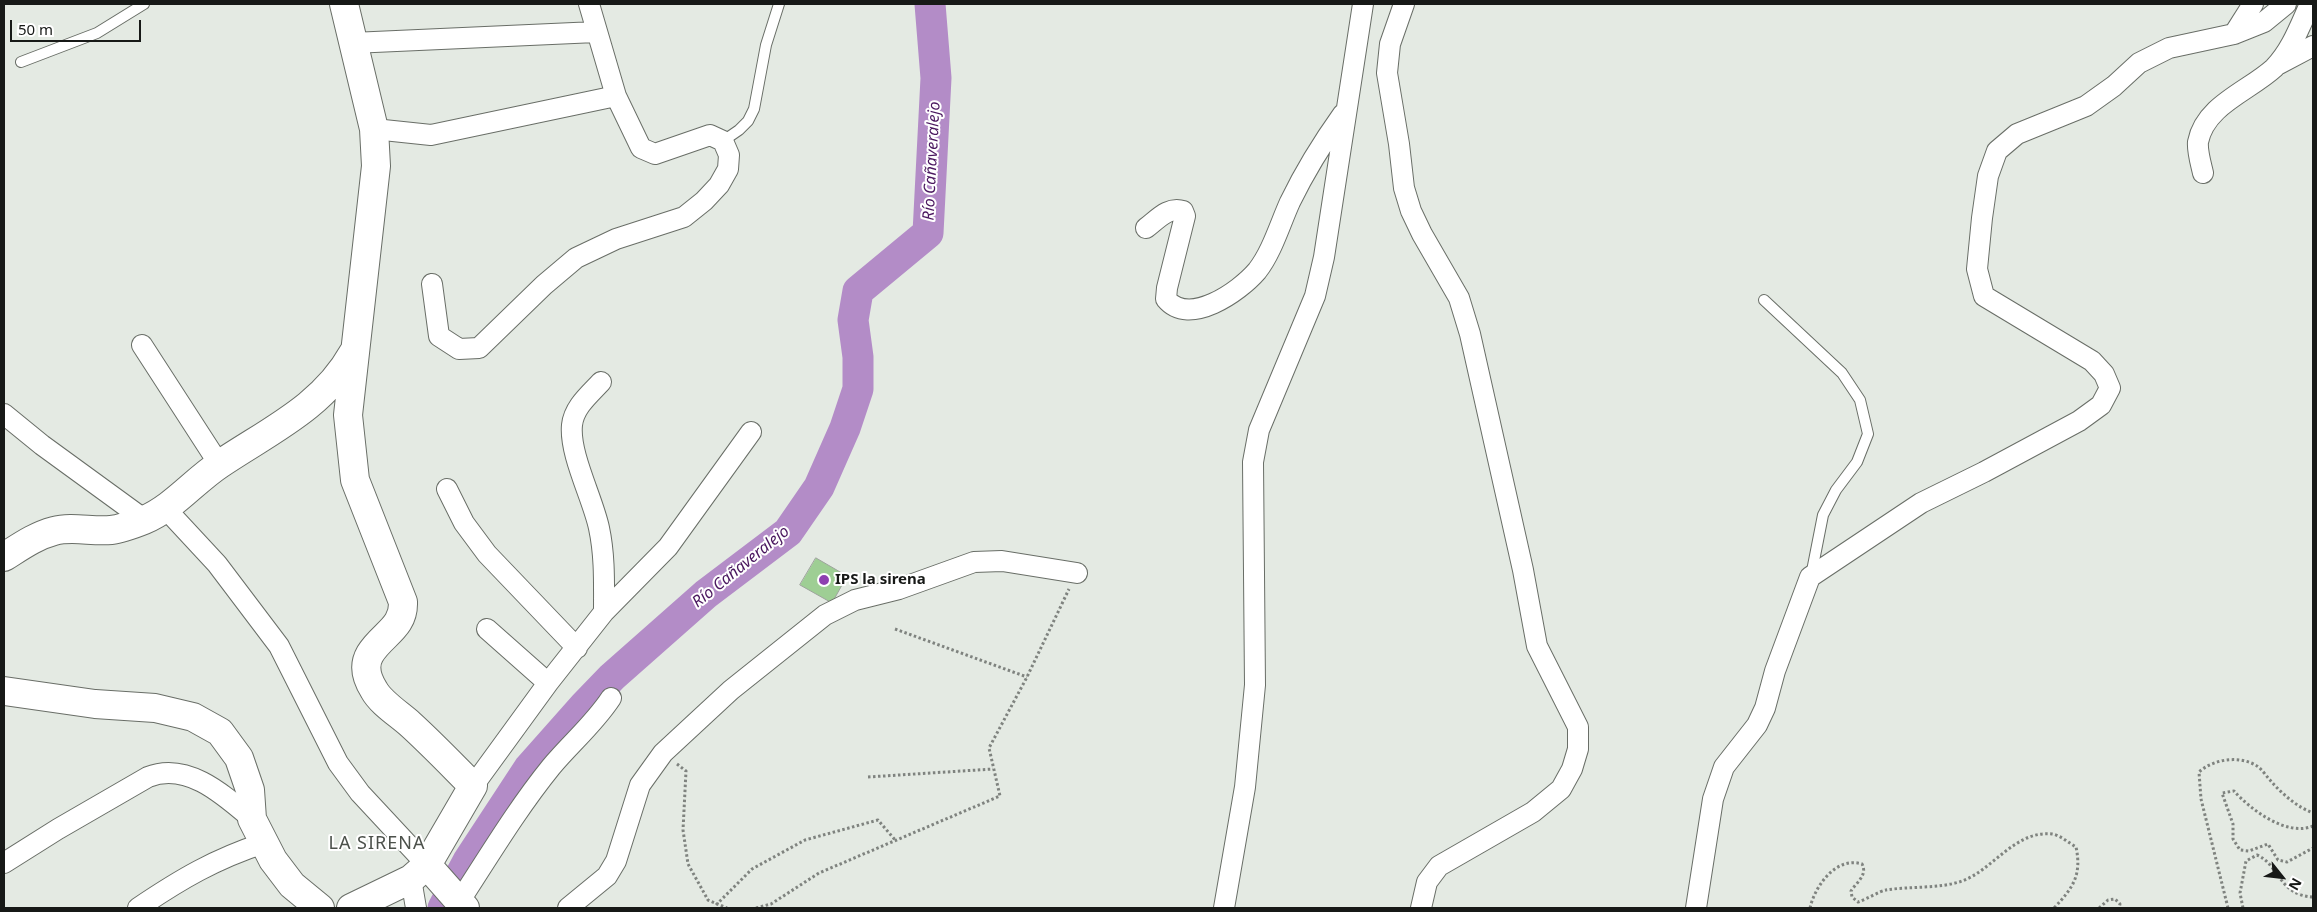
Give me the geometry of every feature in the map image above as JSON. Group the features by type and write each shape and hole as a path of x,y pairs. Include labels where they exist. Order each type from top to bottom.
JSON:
{"street":[{"path":"344,4 374,129 376,166 348,415 354,480 403,602 403,612 399,623 382,638 369,656 366,672 374,692 438,750 472,786"},
{"path":"432,284 439,336 460,349 479,348 544,285 576,258 616,239 684,217 704,201 719,185 728,169 729,155 723,141 710,135 655,154 641,148 616,96 589,4"},
{"path":"1224,908 1245,788 1255,685 1253,462 1259,430 1314,296 1324,257 1363,4"},
{"path":"1404,4 1390,44 1387,73 1400,144 1404,188 1411,211 1422,234 1459,298 1470,334 1523,570 1537,646 1578,727 1578,750 1572,769 1561,789 1533,812 1439,866 1427,882 1422,908"},
{"path":"2234,34 2253,4"},
{"path":"1696,908 1713,799 1724,767 1757,725 1765,708 1776,671 1810,577 1921,503 2071,426 2101,406 2110,388 2104,374 2092,361 1984,296 1977,269 1988,176 1997,152 2017,134 2086,106 2114,86 2139,63 2170,48 2234,34 2264,22 2286,4"},
{"path":"2203,173 2198,143 2206,121 2223,104 2254,85 2275,66 2295,38 2310,4"},
{"path":"352,43 596,32"},
{"path":"2275,66 2313,46"},
{"path":"374,129 431,135 616,96"},
{"path":"1146,228 1169,211 1176,208 1183,210 1185,216 1167,288 1166,300 1172,307 1184,310 1192,309 1222,300 1239,288 1257,270 1308,169 1346,110"},
{"path":"142,345 219,464"},
{"path":"4,557 30,540 55,530 130,516 219,464 278,428 317,400 338,378 354,351"},
{"path":"601,382 578,407 572,426 574,447 599,528 604,559 604,612"},
{"path":"4,414 130,516 217,564 279,646 338,763 360,793 426,873 462,905 500,838 552,766 598,718 611,698"},
{"path":"416,908 426,873 472,786 548,683 604,612 668,547 751,432"},
{"path":"447,489 464,523 487,554 577,648"},
{"path":"568,908 607,876 616,861 640,785 663,752 732,690 825,615 855,600 899,589 974,562 1002,561 1077,573"},
{"path":"487,628 548,683"},
{"path":"4,691 95,704 155,708 193,717 220,732 239,758 250,790 258,831"},
{"path":"4,863 148,776 161,771 176,772 192,776 235,804 258,831 273,860 292,885 320,908"},
{"path":"138,908 258,831"},
{"path":"351,908 426,873"}],"lane":[{"path":"21,62 97,34 144,4"},
{"path":"723,141 748,121 754,109 766,45 780,4"},
{"path":"1764,300 1842,372 1860,400 1868,434 1857,462 1836,490 1823,515 1810,577"}],"path":[{"path":"756,908 771,904 818,873 1000,796 989,748 1027,677 1077,573"},
{"path":"896,629 1027,677"},
{"path":"2228,908 2200,799 2199,772 2207,764 2222,761 2249,763 2258,766 2278,789 2302,809 2313,813"},
{"path":"868,777 994,769"},
{"path":"686,771 683,830 688,864 708,900 716,905 727,908"},
{"path":"2313,826 2307,829 2296,828 2263,817 2248,806 2234,791 2222,793 2233,824 2233,839 2240,850 2249,851 2268,844 2278,860 2288,862 2313,848"},
{"path":"716,905 752,869 806,840 878,820 896,841"},
{"path":"1810,908 1814,893 1825,878 1840,866 1853,861 1862,864 1865,868 1863,876 1852,892 1852,897 1858,902 1872,898 1884,891 1944,885 1963,881 1985,867 2007,849 2031,837 2053,834 2076,847 2079,863 2077,878 2067,894 2054,908"},
{"path":"2243,908 2240,893 2246,861 2257,855 2267,859 2281,882 2304,897 2313,897"},
{"path":"2099,908 2108,900 2114,899 2120,904 2119,908"}],"building":[{"name":"IPS la sirena","path":"816,558 847,576 832,603 800,585"}],"waterway":[{"name":"Río Cañaveralejo","path":"443,908 468,861 529,768 584,706 612,677 706,594 788,532 819,487 845,428 858,389 858,357 853,320 858,291 928,233 936,78 930,4"}],"place":[{"name":"IPS la sirena","path":"824,580"}],"district":[{"name":"LA SIRENA","path":"377,844"}]}
